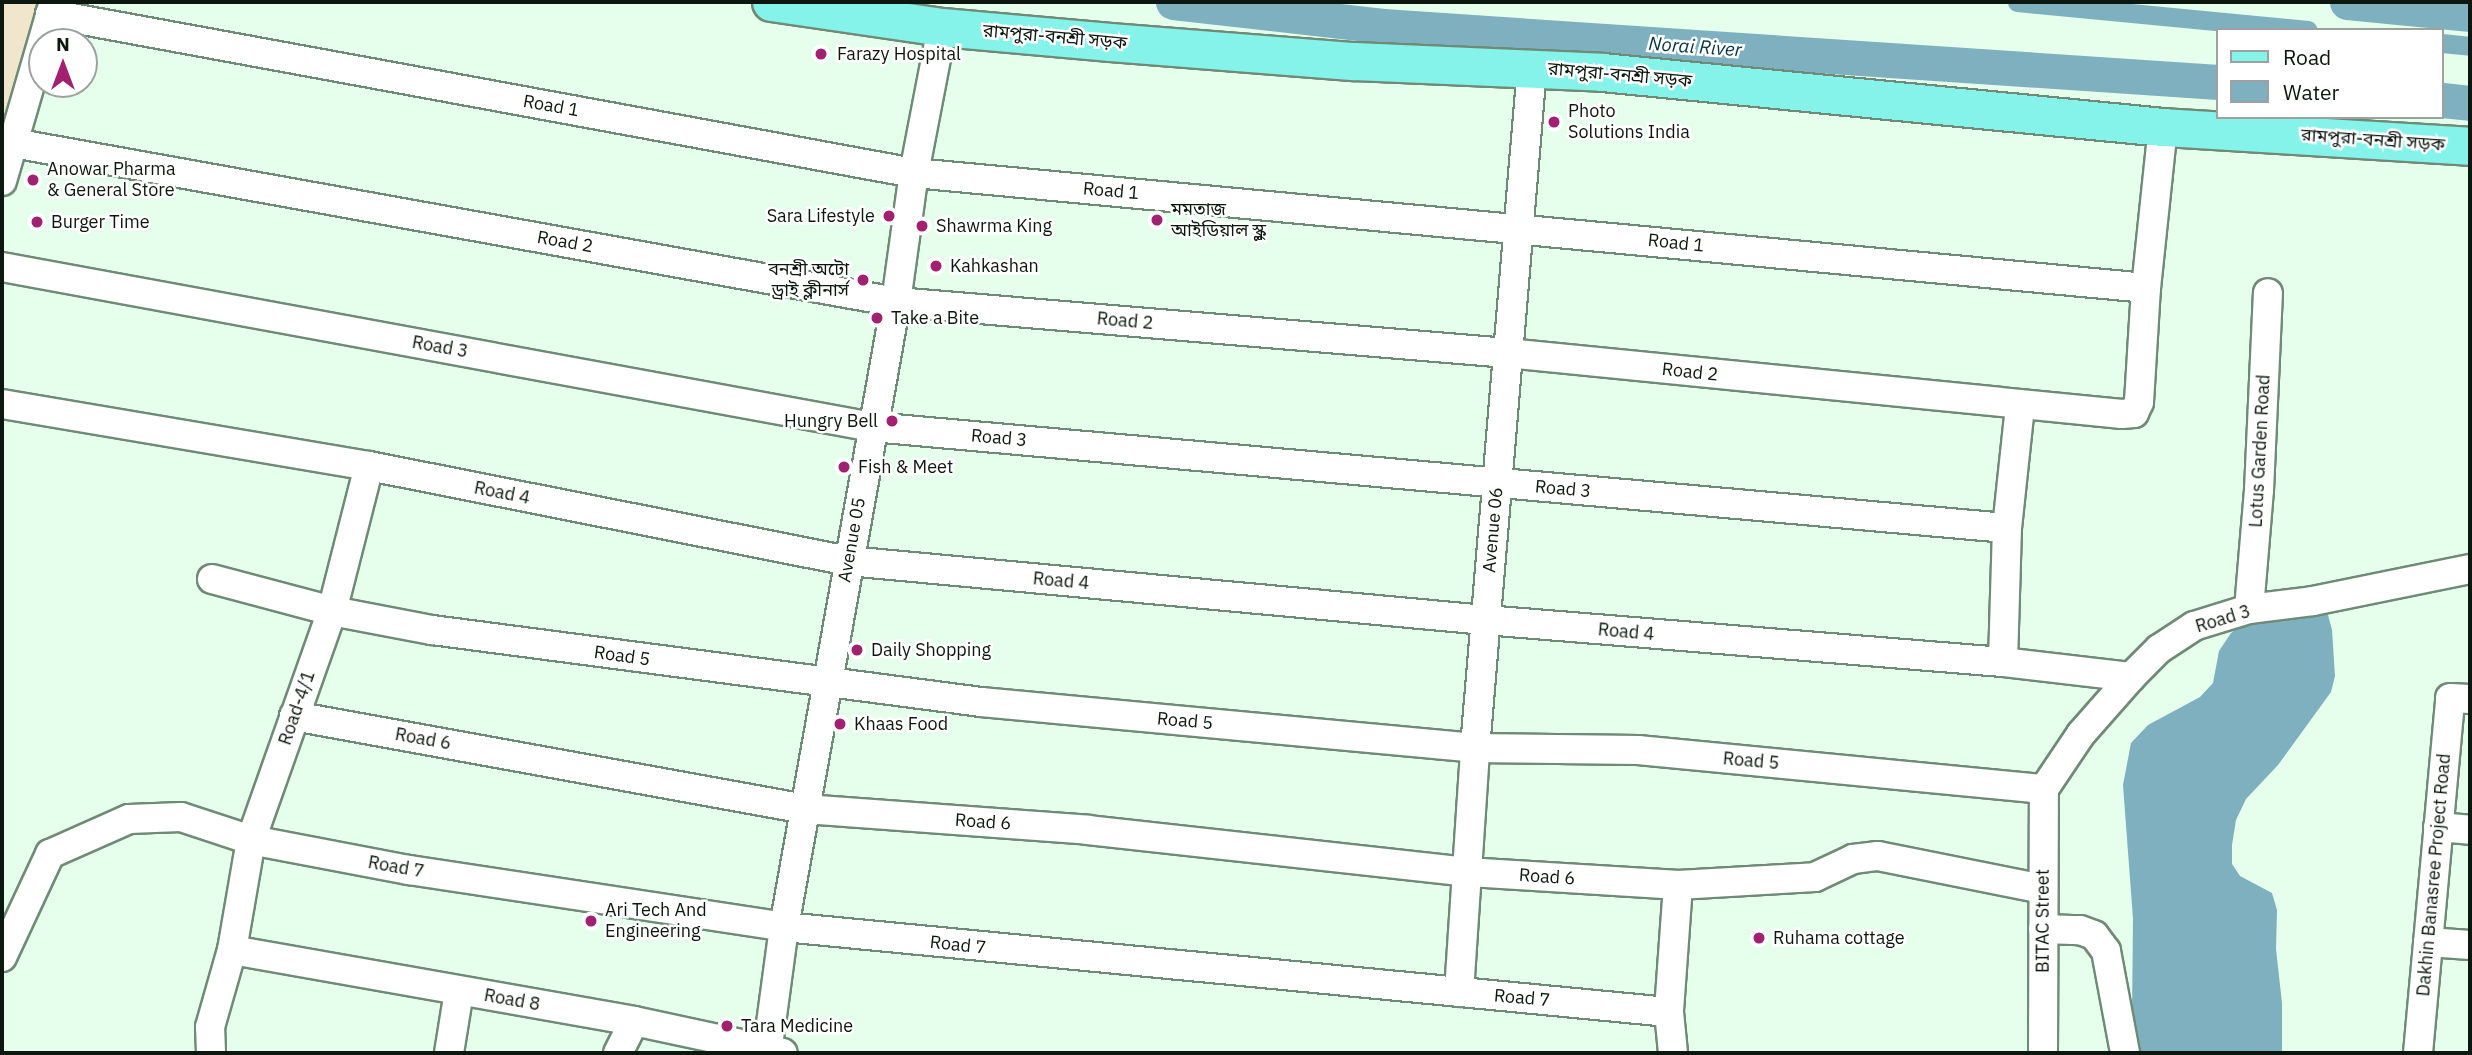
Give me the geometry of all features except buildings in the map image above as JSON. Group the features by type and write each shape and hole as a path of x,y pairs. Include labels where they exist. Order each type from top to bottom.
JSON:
{"main road":[{"name":"রামপুরা-বনশ্রী সড়ক","path":"771,2 942,27 1354,61 1532,68 2163,127 2470,146"}],"street":[{"path":"2,181 7,142 52,8"},
{"name":"Road 1","path":"52,8 914,173 2146,289"},
{"name":"Avenue 05","path":"772,1053 784,927 872,427 897,302 914,173 942,27"},
{"name":"Avenue 06","path":"1459,992 1485,620 1532,68"},
{"path":"2146,289 2163,127"},
{"name":"Road 2","path":"7,142 897,302 1507,353 2020,406 2134,413 2139,402 2146,289"},
{"name":"Road 3","path":"2,267 872,427 2007,528"},
{"name":"Lotus Garden Road","path":"2249,609 2259,490 2268,293"},
{"name":"Road 4","path":"2,404 369,466 848,561 1485,620 2003,662 2131,677"},
{"path":"2003,662 2007,528 2020,406"},
{"name":"Road-4/1","path":"211,1053 210,1027 236,952 251,840 332,611 369,466"},
{"name":"Road 3","path":"2043,789 2081,734 2131,677 2159,649 2194,626 2249,609 2313,601 2470,569"},
{"name":"Road 5","path":"212,579 332,611 432,630 828,684 994,703 1475,748 1637,750 2043,789"},
{"name":"Dakhin Banasree Project Road","path":"2425,1052 2428,942 2438,827 2460,698"},
{"name":"Road 6","path":"294,716 805,809 1088,830 1467,872 1678,885 1815,877 1853,859 1878,856 2043,889"},
{"name":"BITAC Street","path":"2043,789 2043,1053"},
{"name":"Road 7","path":"2,957 50,854 129,819 181,817 251,840 409,870 784,927 1669,1012"},
{"path":"2438,827 2470,830"},
{"path":"1672,1053 1669,1012 1678,885"},
{"path":"2043,929 2080,930 2094,935 2106,950 2125,1053"},
{"path":"2428,942 2470,945"},
{"name":"Road 8","path":"236,952 634,1021 772,1053"},
{"path":"449,1053 460,991"},
{"path":"618,1053 634,1021"}],"shaded area":[{"path":"2,2 44,2 36,28 28,28 28,53 2,136"}],"water":[{"path":"2316,611 2328,615 2332,630 2335,676 2331,692 2278,765 2246,799 2236,820 2232,845 2232,864 2240,876 2272,893 2277,910 2276,949 2282,1003 2282,1053 2140,1053 2132,1014 2133,919 2123,785 2131,743 2148,725 2200,697 2213,683 2219,651 2231,633 2249,619"}],"waterway":[{"name":"Norai River","path":"1173,2 1383,26 2216,82"},
{"path":"2017,2 2287,28"},
{"name":"Norai River","path":"2347,2 2470,14"},
{"path":"2444,43 2470,46"},
{"name":"Norai River","path":"2444,100 2470,103"}],"place":[{"name":"Farazy Hospital","path":"821,54"},
{"name":"Photo Solutions India","path":"1554,122"},
{"name":"Anowar Pharma & General Store","path":"33,180"},
{"name":"Sara Lifestyle","path":"889,216"},
{"name":"মমতাজ আইডিয়াল স্কুল","path":"1157,220"},
{"name":"Burger Time","path":"37,222"},
{"name":"Shawrma King","path":"922,226"},
{"name":"Kahkashan","path":"936,266"},
{"name":"বনশ্রী অটো ড্রাই ক্লীনার্স","path":"863,280"},
{"name":"Take a Bite","path":"877,318"},
{"name":"Hungry Bell","path":"892,421"},
{"name":"Fish & Meet","path":"844,467"},
{"name":"Daily Shopping","path":"857,650"},
{"name":"Khaas Food","path":"840,724"},
{"name":"Ari Tech And Engineering","path":"591,921"},
{"name":"Ruhama cottage","path":"1759,938"},
{"name":"Tara Medicine","path":"727,1026"}]}
